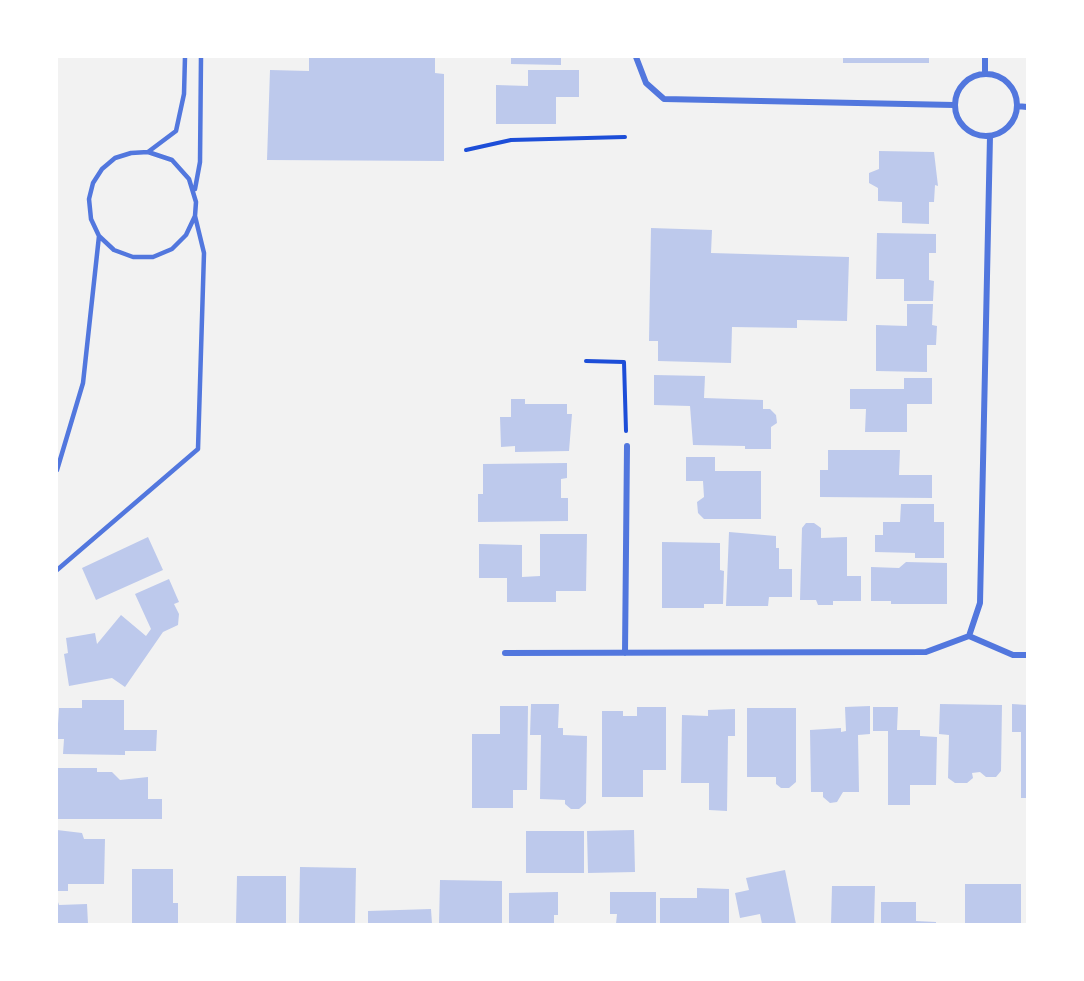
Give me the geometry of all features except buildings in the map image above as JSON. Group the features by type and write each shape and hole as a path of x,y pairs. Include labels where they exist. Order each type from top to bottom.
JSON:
{"street":[{"path":"636,57 646,83 664,99 954,105"},
{"path":"985,57 985,73"},
{"path":"985,73 1005,80 1012,88 1017,106 1009,126 990,136 973,134 964,128 957,119 954,105 962,84 970,78 985,73"},
{"path":"1017,106 1027,106"},
{"path":"969,636 980,603 990,136"},
{"path":"625,653 627,446"},
{"path":"505,653 926,651 969,636 1013,655 1027,654"}],"lane":[{"path":"148,152 176,131 183,94 185,57"},
{"path":"57,570 198,449 204,252 195,216 194,190 200,162 201,57"},
{"path":"194,190 189,179 177,164 160,154 131,153 116,158 102,169 93,183 89,199 91,219 99,236 114,250 133,257 153,257 172,249 186,235 195,216"},
{"path":"57,470 83,383 99,236"}],"path":[{"path":"466,150 511,140 625,137"},
{"path":"586,361 624,362 627,446"}]}
